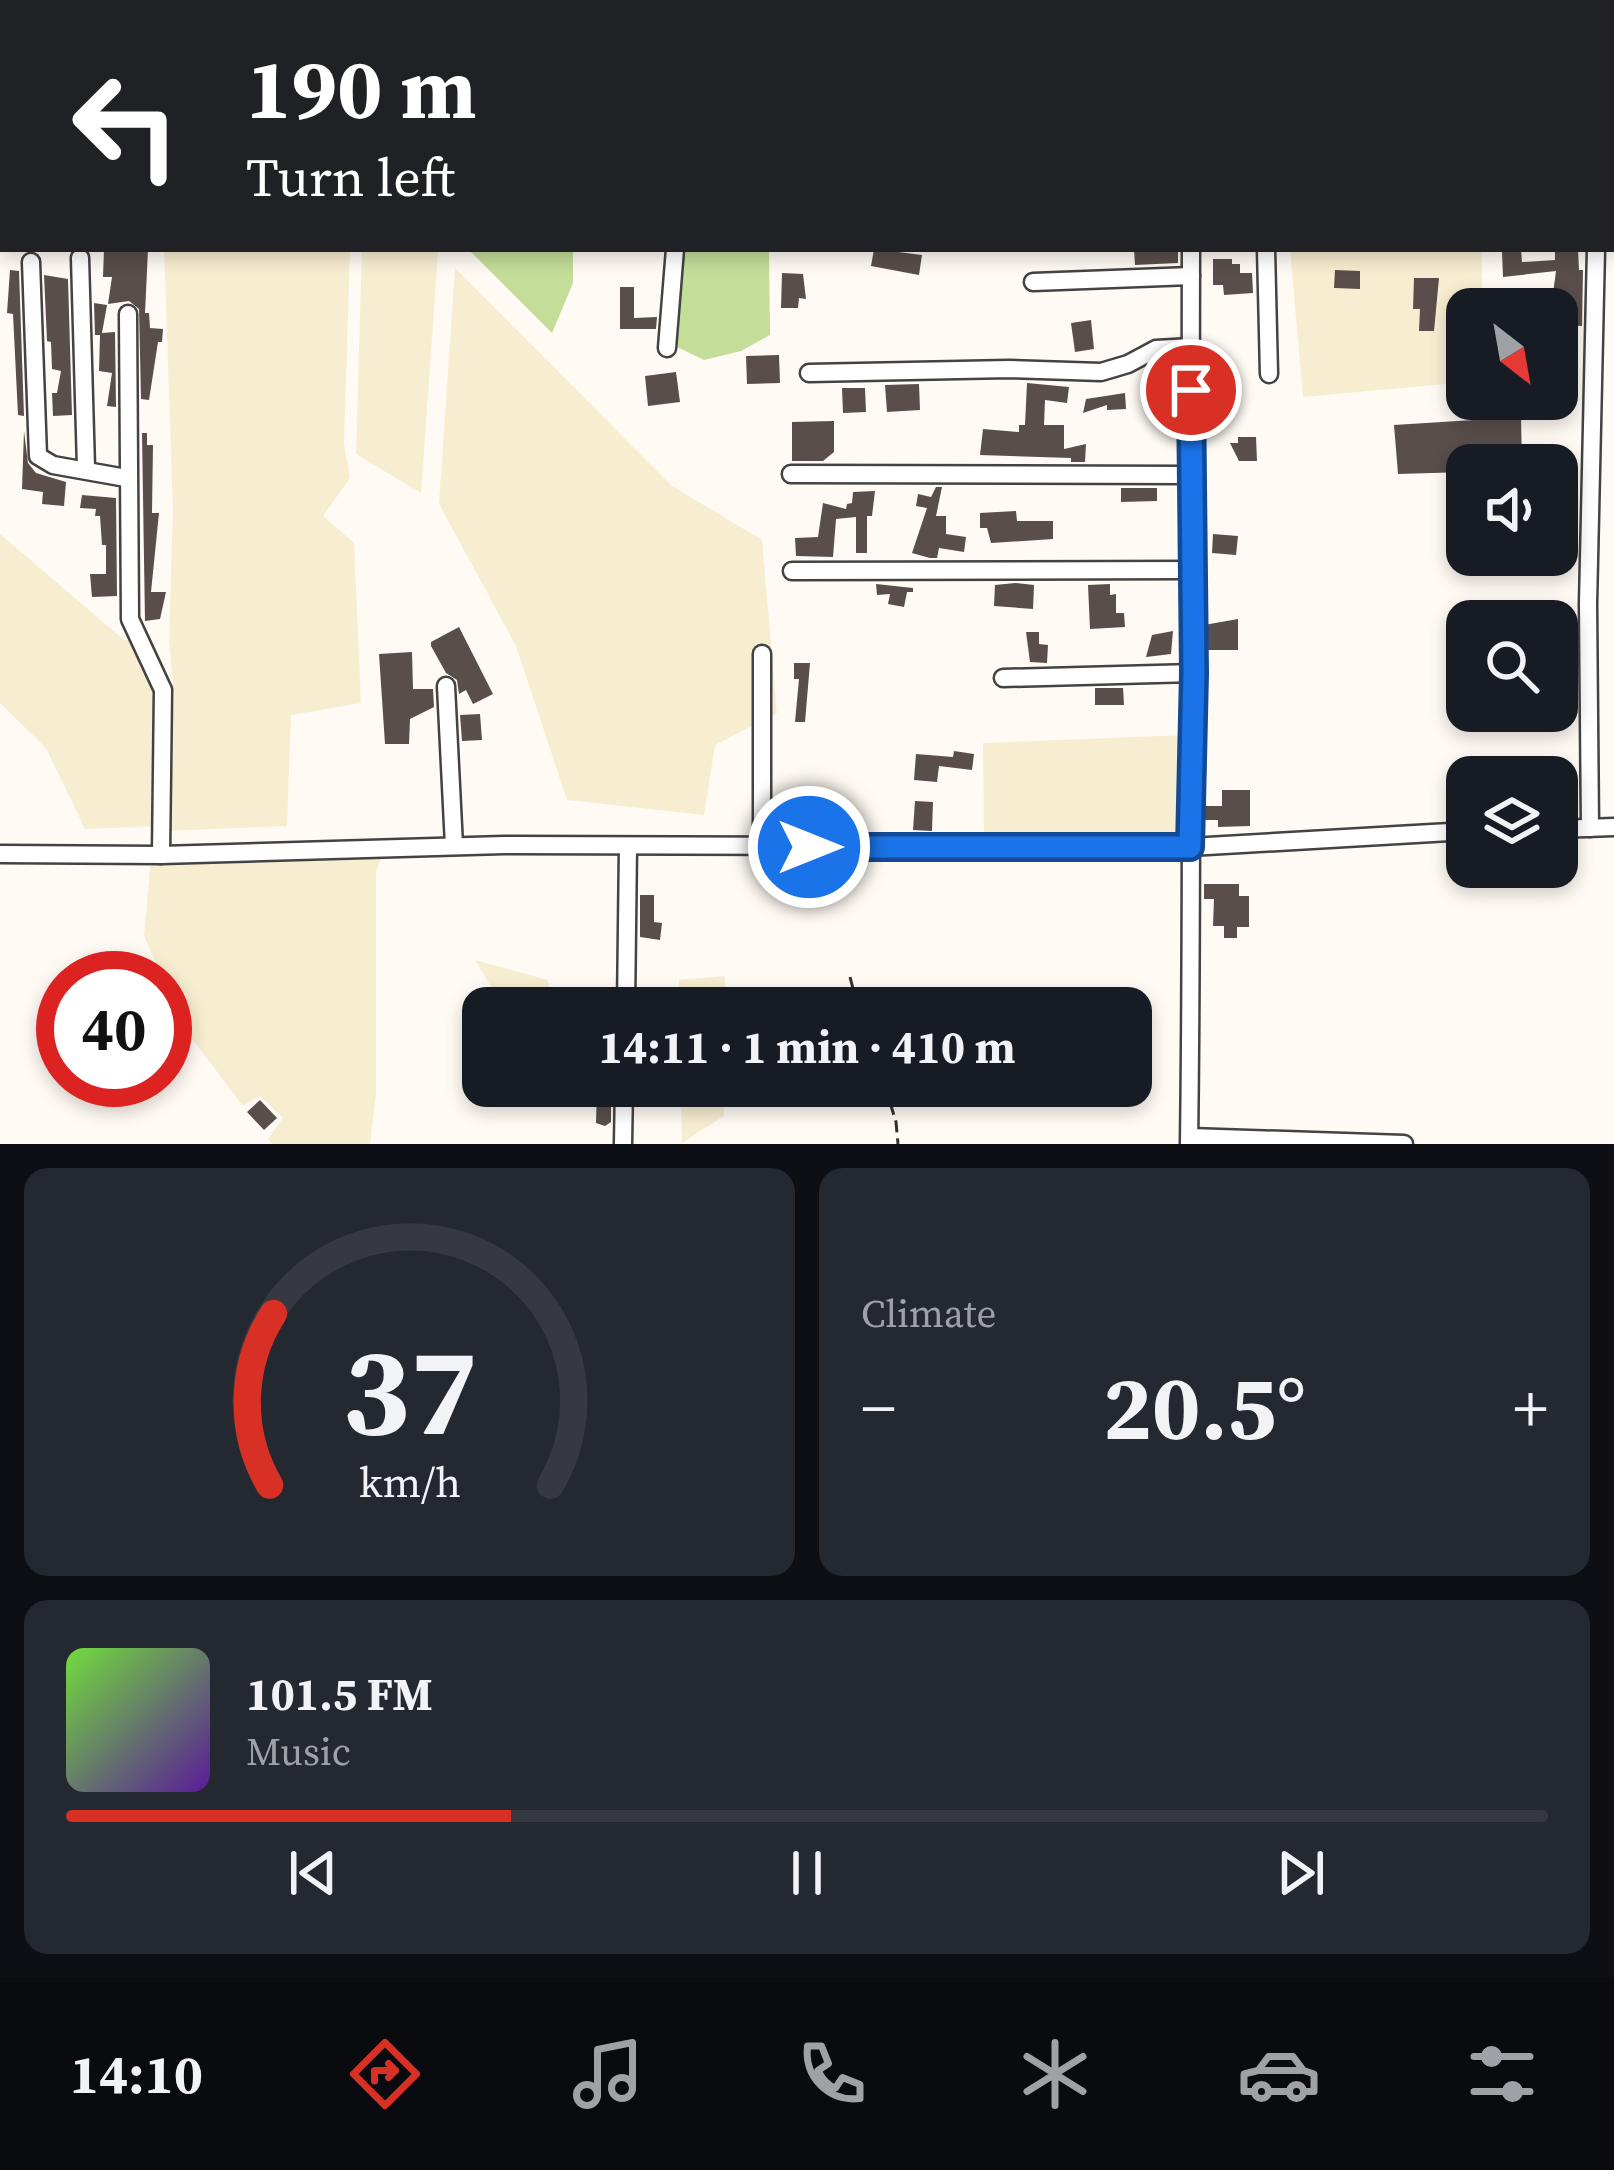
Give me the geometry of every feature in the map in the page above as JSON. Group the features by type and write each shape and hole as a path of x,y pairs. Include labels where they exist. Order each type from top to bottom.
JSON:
{"street":[{"path":"668,348 675,252"},
{"path":"1191,252 1190,1140 1404,1144"},
{"path":"1266,252 1269,374"},
{"path":"1590,828 1588,604 1596,252"},
{"path":"80,258 86,468"},
{"path":"31,262 38,456 53,465 126,478"},
{"path":"1033,282 1191,276"},
{"path":"128,314 130,619 160,678 164,702 161,855"},
{"path":"809,373 1101,372 1156,349 1191,347"},
{"path":"790,474 1191,475"},
{"path":"792,571 1190,570"},
{"path":"762,654 762,847"},
{"path":"1003,678 1194,673"},
{"path":"446,686 454,846"},
{"path":"1578,828 1614,827"},
{"path":"0,854 161,855 454,846 1190,847 1446,832"},
{"path":"626,987 628,846"},
{"path":"623,1144 624,1107"}],"path":[{"path":"850,977 853,987"},
{"path":"891,1107 898,1144"}],"shaded area":[{"path":"164,252 350,252 344,443 350,478 323,516 354,543 361,703 291,715 287,826 167,831 174,696 169,641 173,509"},
{"path":"362,252 437,252 421,493 356,454"},
{"path":"1290,252 1482,252 1482,288 1446,288 1446,384 1303,397"},
{"path":"455,268 672,486 762,540 777,713 715,745 704,815 567,800 516,646 439,504"},
{"path":"0,534 124,640 139,642 155,680 158,826 85,829 46,748 0,703"},
{"path":"1187,735 1186,842 984,839 983,743"},
{"path":"151,859 381,859 376,871 376,1094 370,1144 273,1144 268,1139 283,1118 260,1096 243,1106 192,1039 192,951 151,951 144,936"},
{"path":"475,960 548,980 549,987 491,987"},
{"path":"725,976 725,987 679,987 679,980"},
{"path":"681,1107 724,1107 724,1116 682,1143"}],"green space":[{"path":"471,252 573,252 573,283 552,333"},
{"path":"681,252 769,252 770,335 741,351 704,360 673,345"}],"building":[{"path":"104,252 148,252 145,313 149,313 150,328 163,329 149,400 141,399 139,309 129,301 108,304 112,277 103,277"},
{"path":"873,252 922,255 919,275 871,266"},
{"path":"1134,252 1178,252 1178,263 1135,265"},
{"path":"1502,252 1521,252 1522,262 1555,260 1555,252 1578,252 1579,270 1583,270 1582,326 1578,326 1578,288 1554,288 1556,271 1503,277"},
{"path":"1213,259 1232,259 1232,264 1240,264 1240,273 1252,273 1253,293 1224,295 1223,285 1213,285"},
{"path":"10,270 19,271 24,416 18,415 13,314 7,313"},
{"path":"1335,270 1360,271 1360,289 1334,288"},
{"path":"782,273 803,274 806,299 799,298 798,308 781,308"},
{"path":"44,275 68,279 72,415 53,416 52,393 57,393 61,371 52,369 51,342 47,341"},
{"path":"1414,278 1439,278 1434,331 1419,331 1420,309 1413,309"},
{"path":"620,287 634,287 634,318 657,317 656,329 620,329"},
{"path":"94,303 107,305 102,333 115,332 116,407 107,406 112,373 99,371 100,335 95,335"},
{"path":"1091,320 1094,349 1075,352 1071,323"},
{"path":"779,355 780,383 747,384 746,356"},
{"path":"676,372 680,402 648,406 645,376"},
{"path":"1027,383 1069,387 1067,403 1045,400 1044,425 1064,425 1064,449 1086,444 1085,462 980,455 983,429 1019,432 1019,425 1025,425"},
{"path":"919,384 920,410 887,412 885,385"},
{"path":"842,388 865,388 866,412 843,413"},
{"path":"1125,393 1126,409 1107,410 1107,405 1083,413 1086,399"},
{"path":"1521,420 1522,444 1446,444 1446,473 1398,474 1394,425"},
{"path":"834,421 834,452 823,461 792,461 792,422"},
{"path":"24,431 28,463 36,473 66,482 64,506 42,504 43,492 22,489"},
{"path":"142,433 147,433 147,445 153,445 152,513 159,513 151,592 166,592 160,619 145,621"},
{"path":"1238,437 1256,437 1257,461 1239,461 1230,443 1238,443"},
{"path":"936,487 942,487 936,516 946,516 946,534 966,537 964,552 939,548 937,558 930,558 912,553 927,508 916,506 918,494 931,497"},
{"path":"1121,488 1157,488 1157,501 1121,502"},
{"path":"875,491 872,516 867,516 867,553 856,553 856,517 836,519 833,557 796,556 795,538 818,537 823,503 846,509 853,492"},
{"path":"82,495 116,498 117,596 92,597 90,574 106,574 106,545 102,545 96,509 80,508"},
{"path":"1016,511 1017,521 1053,521 1053,539 991,543 987,528 980,528 980,513"},
{"path":"1213,534 1238,536 1236,555 1212,553"},
{"path":"876,584 913,588 913,592 907,592 904,607 888,604 890,594 877,595"},
{"path":"1110,584 1110,595 1116,594 1116,613 1124,613 1125,627 1090,629 1088,585"},
{"path":"995,585 1034,585 1033,609 994,606"},
{"path":"1238,619 1238,650 1204,650 1204,625"},
{"path":"459,627 493,694 473,704 466,690 459,694 457,680 446,673 431,646"},
{"path":"1173,631 1171,654 1146,657 1152,635"},
{"path":"1026,632 1039,632 1039,644 1048,645 1047,663 1030,662"},
{"path":"412,652 413,689 433,689 434,707 410,719 409,744 385,744 379,654"},
{"path":"794,663 810,663 805,722 795,722 799,679 794,679"},
{"path":"1095,688 1123,688 1124,705 1095,705"},
{"path":"480,714 482,740 462,741 460,715"},
{"path":"954,751 974,754 972,770 939,766 937,782 914,780 916,754 953,757"},
{"path":"1222,790 1250,790 1250,826 1218,827 1218,820 1204,820 1204,806 1222,806"},
{"path":"915,801 933,802 932,831 913,830"},
{"path":"1204,884 1239,884 1239,896 1249,896 1249,927 1237,927 1237,938 1224,938 1224,926 1213,926 1214,899 1204,899"},
{"path":"640,895 654,895 654,922 662,923 660,940 640,937"},
{"path":"260,1100 277,1118 264,1130 247,1112"},
{"path":"596,1107 611,1107 611,1122 596,1123"}],"route":[{"path":"809,847 1190,847 1194,673 1191,390"}]}
